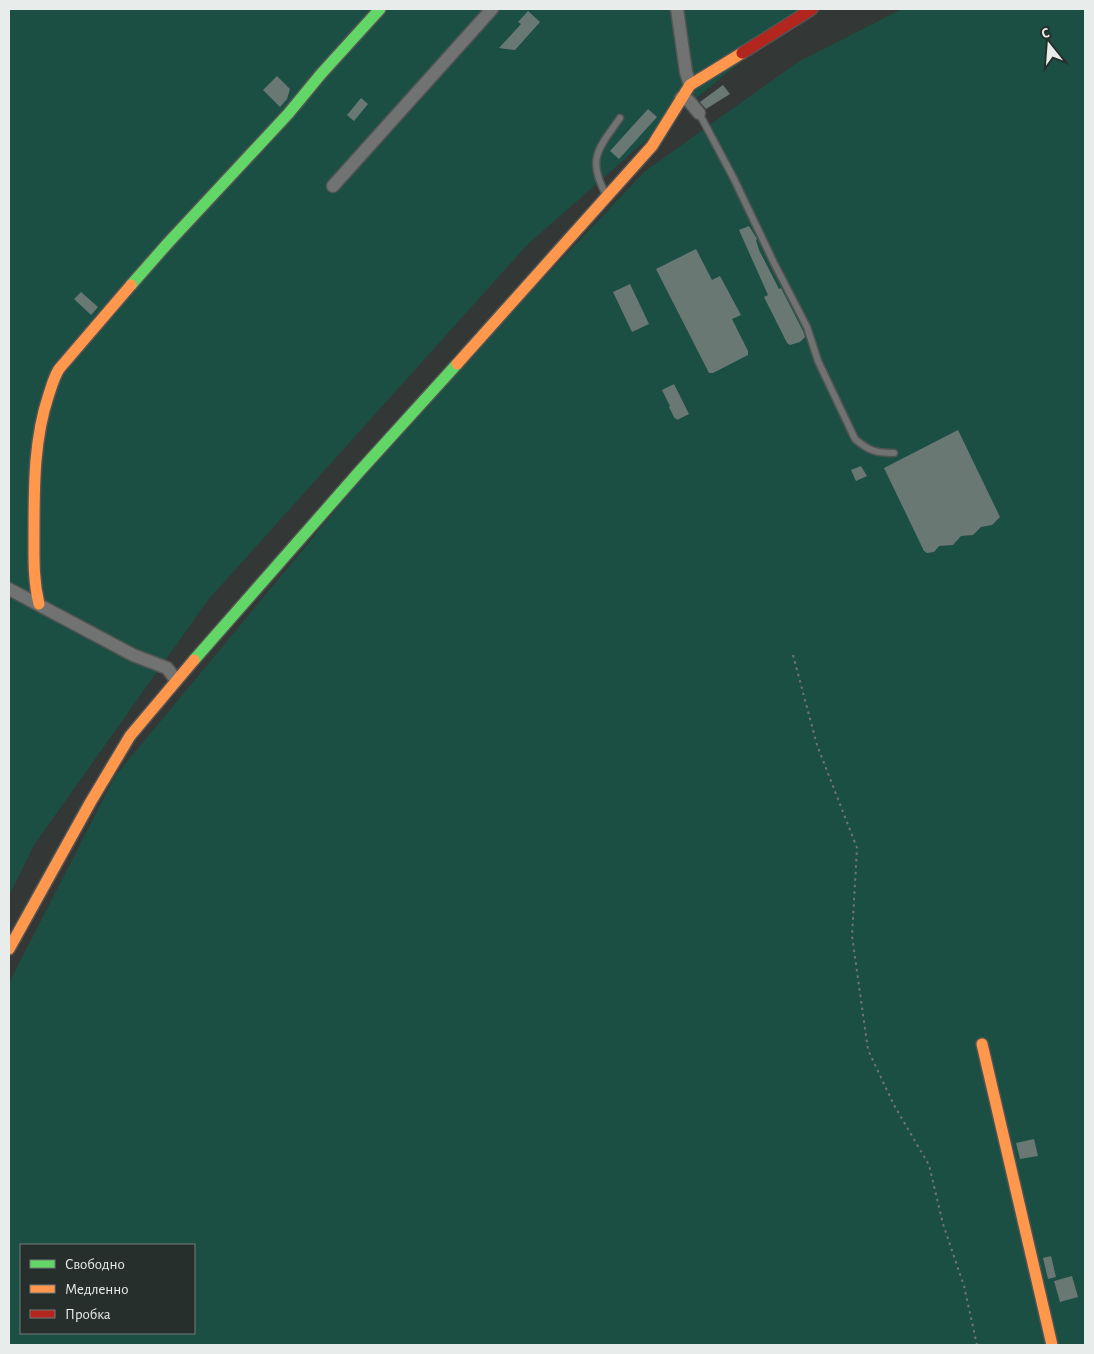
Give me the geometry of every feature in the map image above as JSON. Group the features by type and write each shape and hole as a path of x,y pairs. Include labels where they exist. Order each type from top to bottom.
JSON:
{"street":[{"path":"39,604 34,584 36,448 44,408 54,377 66,360 163,250 288,114 321,74 380,9"},
{"path":"333,186 492,9"},
{"path":"677,9 686,72 690,84"},
{"path":"9,949 90,803 130,736 176,680 359,472 652,146 690,84 812,9"},
{"path":"681,98 690,101 699,113"},
{"path":"9,589 133,655 166,668 176,680"},
{"path":"982,1044 1052,1345"}],"lane":[{"path":"699,113 734,179 807,327 818,361 856,438 866,448 880,453 894,453"},
{"path":"608,197 595,172 596,160 601,145 620,118"}],"path":[{"path":"793,655 818,745 857,848 852,936 868,1050 894,1105 929,1165 943,1224 964,1286 977,1345"}],"green space":[{"path":"9,9 805,9 660,128 527,245 208,600 34,845 9,896"},
{"path":"902,9 1085,9 1085,1345 9,1345 9,983 115,776 355,487 502,322 644,172 798,62"}],"building":[{"path":"528,11 540,22 515,50 499,48 521,24 518,22"},
{"path":"277,76 290,89 287,99 280,107 263,90"},
{"path":"723,85 730,94 706,109 700,102"},
{"path":"361,98 368,104 354,121 347,115"},
{"path":"648,109 657,117 619,159 610,151"},
{"path":"749,226 757,239 759,250 779,289 781,288 803,331 805,337 800,342 790,345 787,343 764,297 768,295 739,230"},
{"path":"696,249 712,280 720,276 741,315 732,319 748,351 748,355 713,373 709,373 656,269"},
{"path":"630,284 649,324 632,332 613,292"},
{"path":"81,292 98,307 91,315 74,299"},
{"path":"674,384 689,414 677,420 662,390"},
{"path":"958,430 1000,517 992,525 981,527 973,535 961,536 953,545 939,546 934,552 927,553 924,551 884,468"},
{"path":"861,466 867,476 856,481 851,470"},
{"path":"1034,1139 1038,1156 1020,1159 1016,1143"},
{"path":"1051,1256 1056,1277 1048,1279 1043,1258"},
{"path":"1072,1276 1078,1297 1060,1302 1054,1281"}],"traffic: fast":[{"path":"131,285 288,114 321,74 380,9"},
{"path":"194,660 359,472 457,364"}],"traffic: slow":[{"path":"457,364 652,146 690,85 742,53"},
{"path":"39,604 34,568 34,496 36,462 44,411 53,381 59,369 131,285"},
{"path":"9,949 90,803 130,736 194,660"},
{"path":"982,1044 1052,1345"}],"traffic: jam":[{"path":"742,53 812,9"}]}
